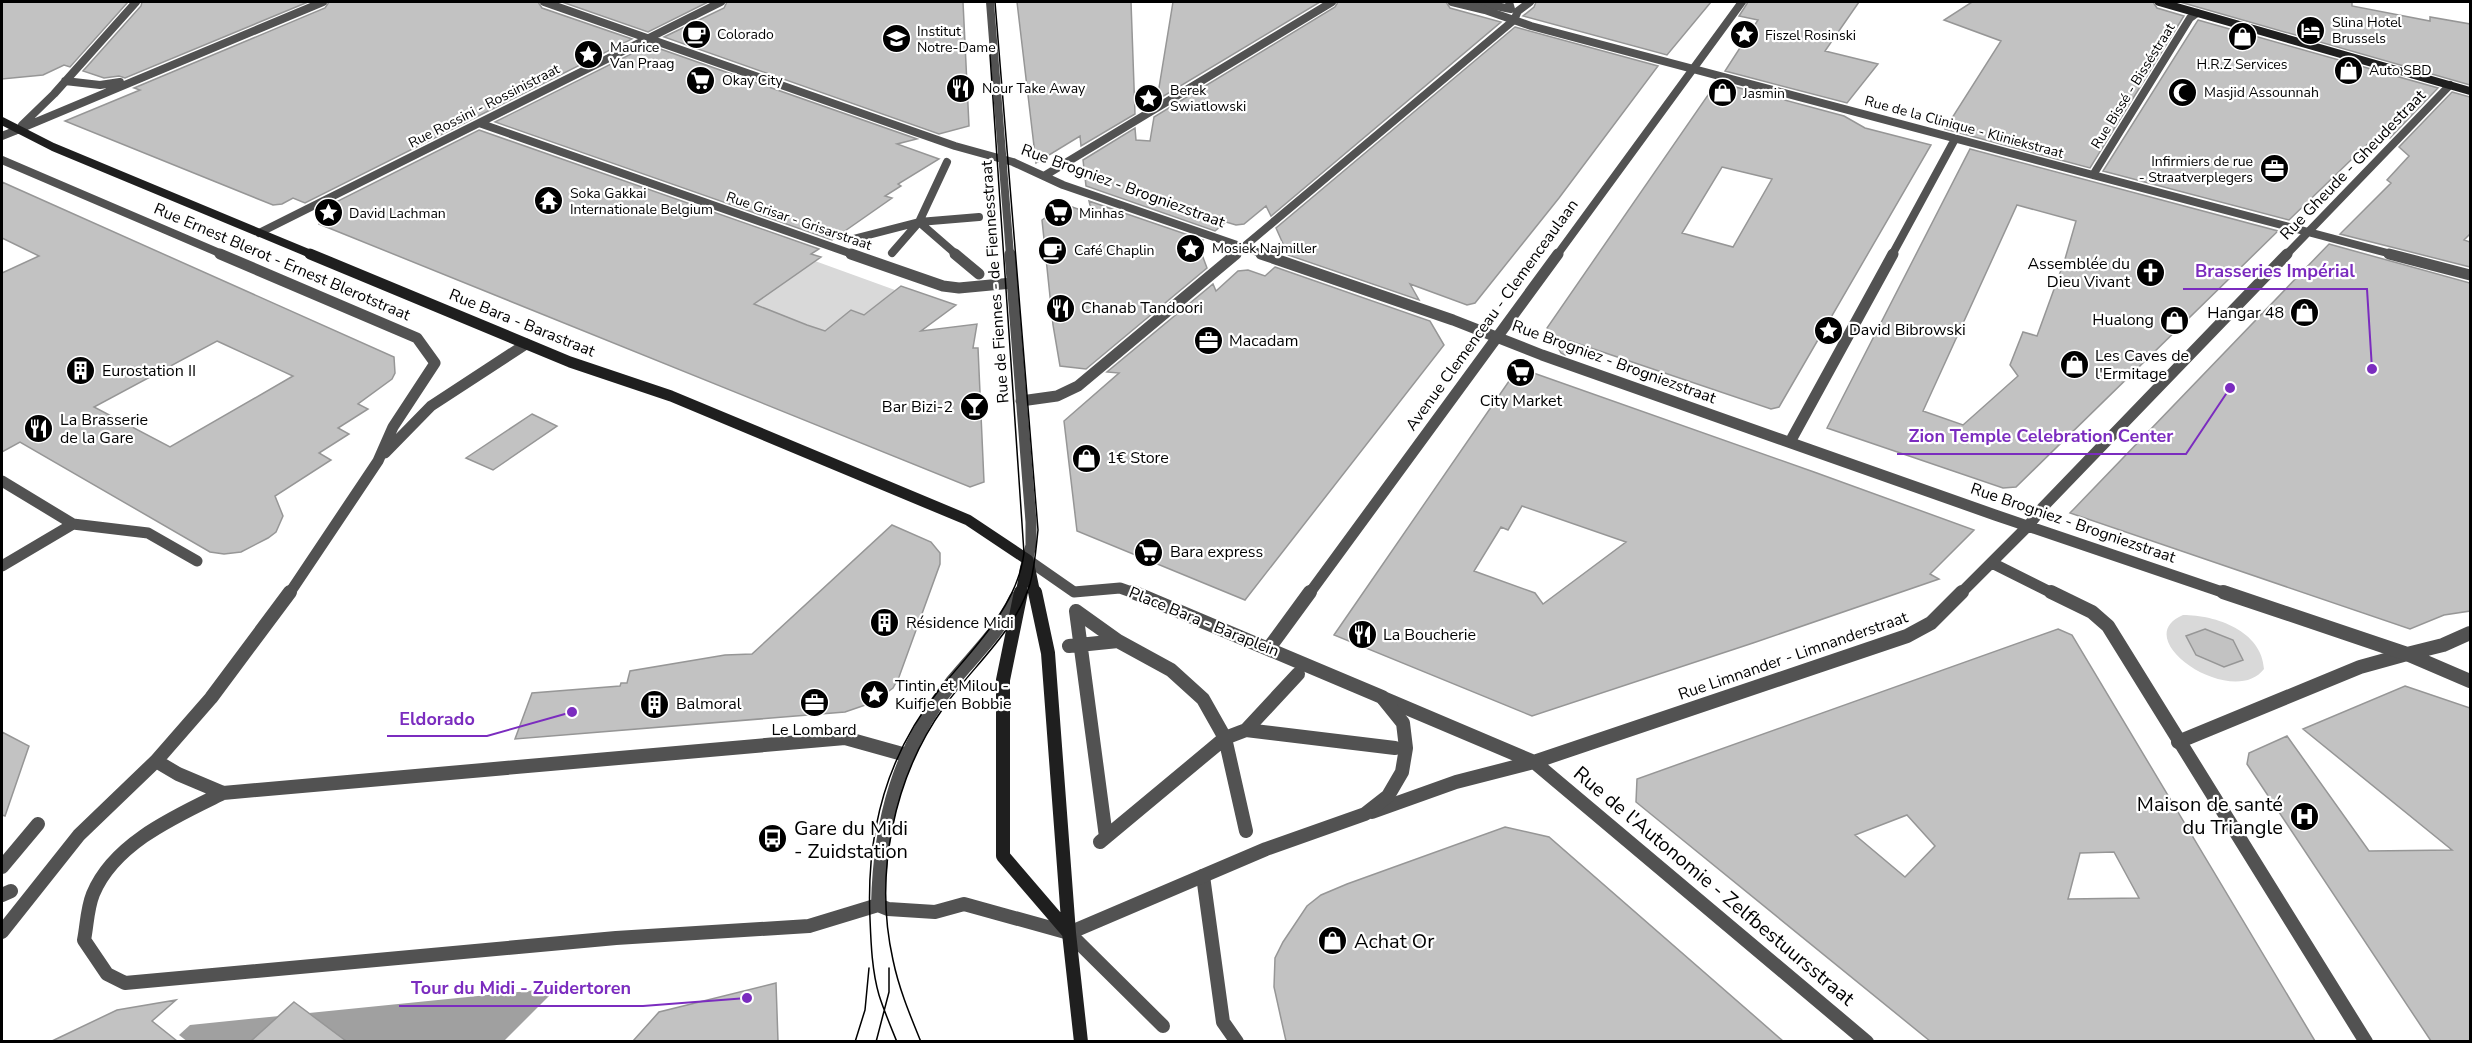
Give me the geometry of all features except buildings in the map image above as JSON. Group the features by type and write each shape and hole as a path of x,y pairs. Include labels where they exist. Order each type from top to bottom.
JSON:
{"main road":[{"path":"2159,2 2470,91"},
{"name":"Rue Bara - Barastraat","path":"2,121 17,130 259,233 526,344 570,362 671,396 968,520 1028,560"},
{"path":"1028,560 1003,680 1003,856 1069,933"},
{"path":"1028,560 1047,653 1069,933 1081,1041"}],"street":[{"path":"17,130 136,2"},
{"path":"2,136 323,2"},
{"name":"Rue Brogniez - Brogniezstraat","path":"544,2 1002,161 1013,162 1044,176 1790,442 2407,654 2470,681"},
{"name":"Rue Rossini - Rossinistraat","path":"259,233 721,2"},
{"name":"Rue de Fiennes - de Fiennesstraat","path":"990,2 1030,522 1031,545 1028,560"},
{"path":"1044,176 1332,2"},
{"name":"Rue de la Clinique - Kliniekstraat","path":"1452,2 1692,69 2470,275"},
{"path":"1476,2 1512,9 1509,2"},
{"path":"1021,401 1057,396 1078,386 1514,20 1518,11 1530,2"},
{"name":"Avenue Clemenceau - Clemenceaulaan","path":"1269,648 1742,2"},
{"name":"Rue Bissé - Bisséstraat","path":"2094,175 2190,18 2197,13"},
{"path":"65,81 100,85 147,74"},
{"name":"Rue Gheude - Gheudestraat","path":"2029,525 2043,507 2450,85"},
{"name":"Rue Grisar - Grisarstraat","path":"478,123 943,286 959,288 1012,283"},
{"path":"1790,442 1955,139"},
{"name":"Rue Ernest Blerot - Ernest Blerotstraat","path":"2,160 417,338 435,363 393,427 378,461"},
{"path":"892,253 919,222 947,162"},
{"path":"854,239 919,222 979,218"},
{"path":"919,222 979,274"},
{"name":"Rue Ernest Blerot - Ernest Blerotstraat","path":"2,932 32,891 80,835 156,761 192,722 253,645 378,461 431,406 526,344"},
{"path":"2,481 73,524 148,533 197,561"},
{"path":"2,566 73,524"},
{"name":"Rue Limnander - Limnanderstraat","path":"1534,762 1915,633 1931,623 2029,525"},
{"path":"878,905 879,857 884,826 890,797 906,755 945,692 994,635 1012,608 1028,560"},
{"name":"Place Bara - Baraplein","path":"1028,560 1074,591 1120,588 1142,595 1534,762"},
{"path":"1992,563 2100,617 2108,626 2366,1041"},
{"path":"1246,831 1225,738 1203,699 1171,670 1118,641 1076,611 1075,646 1103,839 1225,738 1246,730 1298,674"},
{"path":"2178,742 2360,667 2443,645 2470,633"},
{"path":"1075,646 1118,641"},
{"name":"Place Bara - Baraplein","path":"1365,814 1388,796 1402,771 1406,748 1403,723 1382,697"},
{"path":"1246,730 1395,748"},
{"path":"906,755 845,738 223,793 151,831 110,868 95,891 89,906 84,940 107,974 125,983 616,938 809,926 878,905 888,909 935,912 964,903 1069,933 1163,1026"},
{"path":"156,761 178,774 223,793"},
{"name":"Place Bara - Baraplein","path":"1069,933 1266,849 1456,782 1534,762"},
{"name":"Rue de l'Autonomie - Zelfbestuursstraat","path":"1534,762 1867,1041"},
{"path":"2,867 38,824"},
{"path":"1203,876 1223,1022 1237,1041"}],"shaded area":[{"path":"815,261 895,290 864,315 851,310 824,331 807,325 723,387 754,304"},
{"path":"2183,615 2223,622 2246,635 2255,645 2264,669 2249,679 2230,681 2210,676 2190,666 2175,653 2167,639 2169,626","holes":["2205,629 2233,640 2243,660 2224,667 2196,655 2186,636"]},
{"path":"557,988 504,1041 188,1042 179,1035 190,1025"}],"tram line":[{"path":"921,1042 898,981 888,928 887,861 892,828 900,796 926,735 955,692 1004,633 1023,601 1032,577 1038,530 995,2"},
{"path":"884,1010 873,967 870,888 876,827 883,798 892,769 920,716 1003,610 1020,573 1024,553 990,55"},
{"path":"855,1042 865,1010 869,968"},
{"path":"884,1010 889,992 889,968"},
{"path":"876,1042 884,1010"},
{"path":"884,1010 897,1042"}],"place":[{"name":"Slina Hotel Brussels","path":"2311,30"},
{"name":"Colorado","path":"696,34"},
{"name":"Fiszel Rosinski","path":"1744,35"},
{"name":"H.R.Z Services","path":"2242,37"},
{"name":"Institut Notre-Dame","path":"896,39"},
{"name":"Maurice Van Praag","path":"589,55"},
{"name":"Auto SBD","path":"2348,70"},
{"name":"Okay City","path":"701,80"},
{"name":"Nour Take Away","path":"961,88"},
{"name":"Masjid Assounnah","path":"2183,92"},
{"name":"Jasmin","path":"1722,93"},
{"name":"Berek Swiatlowski","path":"1149,98"},
{"name":"Infirmiers de rue - Straatverplegers","path":"2274,169"},
{"name":"Soka Gakkai Internationale Belgium","path":"549,201"},
{"name":"David Lachman","path":"328,213"},
{"name":"Minhas","path":"1058,213"},
{"name":"Mosiek Najmiller","path":"1191,248"},
{"name":"Café Chaplin","path":"1053,250"},
{"name":"Assemblée du Dieu Vivant","path":"2151,273"},
{"name":"Chanab Tandoori","path":"1060,308"},
{"name":"Hangar 48","path":"2305,313"},
{"name":"Hualong","path":"2175,320"},
{"name":"David Bibrowski","path":"1828,330"},
{"name":"Macadam","path":"1208,341"},
{"name":"Les Caves de l'Ermitage","path":"2074,365"},
{"name":"Brasseries Impérial","path":"2372,369"},
{"name":"Eurostation II","path":"81,371"},
{"name":"City Market","path":"1521,373"},
{"name":"Zion Temple Celebration Center","path":"2230,388"},
{"name":"Bar Bizi-2","path":"974,407"},
{"name":"La Brasserie de la Gare","path":"39,429"},
{"name":"1€ Store","path":"1086,458"},
{"name":"Bara express","path":"1149,552"},
{"name":"Résidence Midi","path":"885,623"},
{"name":"La Boucherie","path":"1362,635"},
{"name":"Tintin et Milou - Kuifje en Bobbie","path":"874,695"},
{"name":"Le Lombard","path":"814,702"},
{"name":"Balmoral","path":"655,704"},
{"name":"Eldorado","path":"572,712"},
{"name":"Maison de santé du Triangle","path":"2304,816"},
{"name":"Gare du Midi - Zuidstation","path":"773,839"},
{"name":"Achat Or","path":"1333,941"},
{"name":"Tour du Midi - Zuidertoren","path":"747,998"}]}
